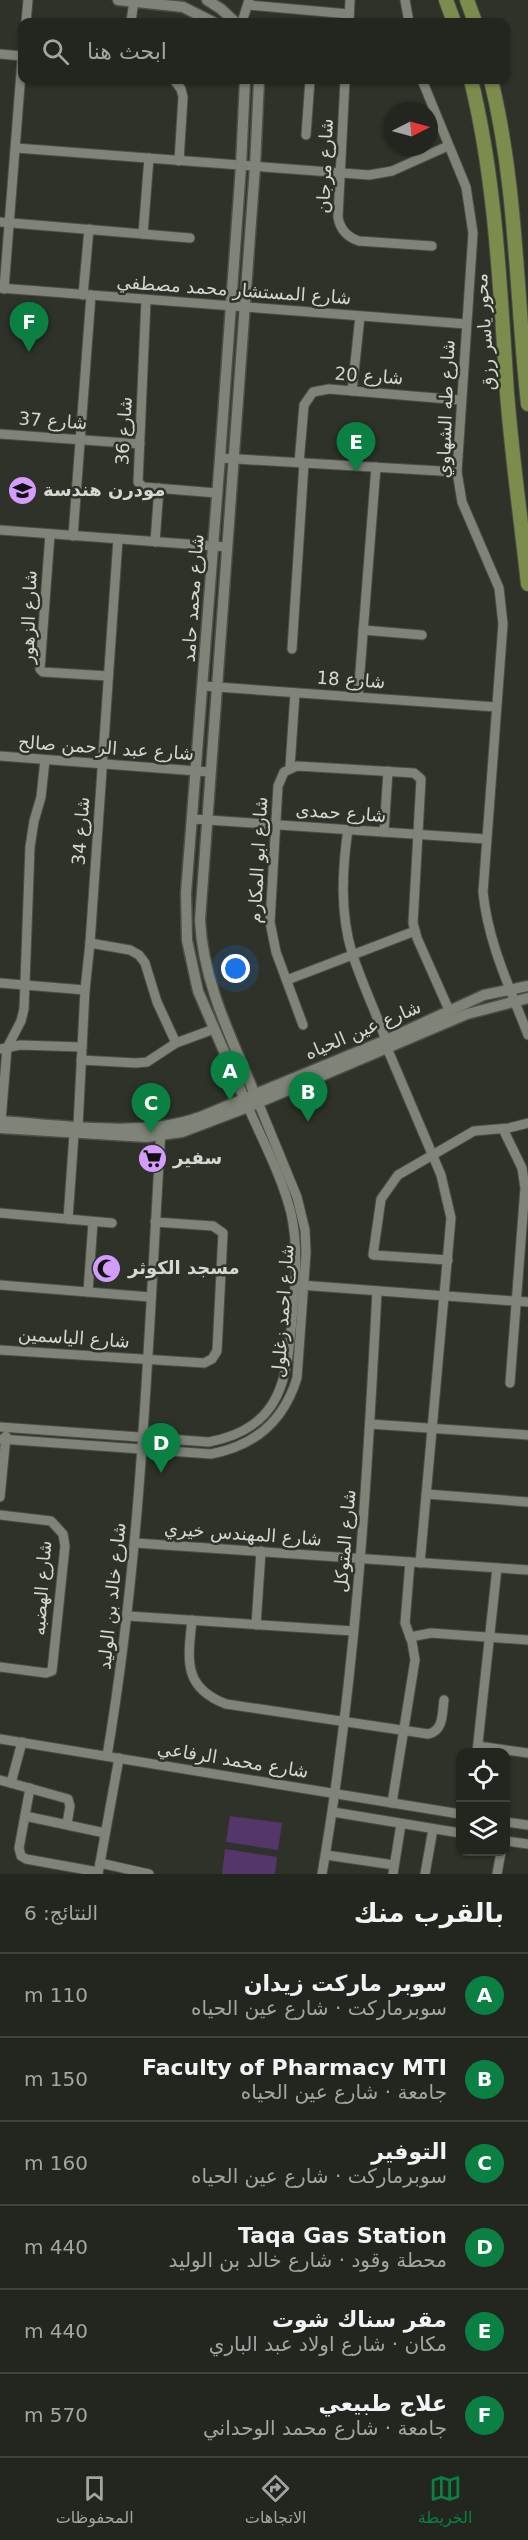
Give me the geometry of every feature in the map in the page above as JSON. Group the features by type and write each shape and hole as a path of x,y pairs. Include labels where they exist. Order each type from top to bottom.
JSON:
{"main road":[{"path":"446,0 453,18"},
{"path":"467,0 474,18"},
{"name":"محور ياسر رزق","path":"472,84 493,202 508,397 528,584"},
{"name":"محور ياسر رزق","path":"492,84 504,143 512,200 528,404"}],"street":[{"path":"26,18 28,0"},
{"path":"118,0 183,7 205,18"},
{"path":"207,0 231,18"},
{"path":"243,18 248,3 349,18 350,0"},
{"path":"405,0 408,18"},
{"path":"132,18 134,1"},
{"path":"314,11 314,18"},
{"path":"0,54 18,57"},
{"path":"2,289 5,222 16,148 20,84"},
{"path":"177,84 183,97 178,161"},
{"name":"شارع محمد حامد","path":"245,84 218,493 186,893 187,940 198,991 214,1029 251,1100"},
{"name":"شارع محمد حامد","path":"251,1100 211,987 204,960 200,906 245,307 259,84"},
{"path":"306,135 310,84"},
{"name":"شارع مرجان","path":"345,84 338,217 347,236 359,241 432,246"},
{"name":"شارع طه الشهاوي","path":"424,84 466,187 471,210 472,256 460,400 457,472 462,502 493,570 504,624 483,892 485,916 509,989 528,1035"},
{"path":"16,148 340,173 385,173 448,146"},
{"path":"143,234 149,159"},
{"path":"5,222 190,238"},
{"path":"73,536 80,439 89,230"},
{"name":"شارع المستشار محمد مصطفي","path":"2,289 466,324"},
{"name":"شارع 36","path":"146,300 139,484 218,493"},
{"path":"352,391 360,316"},
{"name":"شارع 20","path":"292,649 304,405 308,398 321,389 460,400"},
{"name":"شارع 37","path":"0,434 140,444"},
{"path":"220,458 457,472"},
{"path":"358,697 376,467"},
{"path":"155,542 159,488"},
{"path":"0,530 227,548"},
{"name":"شارع الزهور","path":"50,534 40,669 43,672 108,676"},
{"name":"شارع 34","path":"68,1219 118,539"},
{"path":"363,630 422,635"},
{"name":"شارع 18","path":"203,686 496,707"},
{"path":"295,693 290,767 414,773 422,779 413,915 415,931 449,1010"},
{"name":"شارع عبد الرحمن صالح","path":"0,756 210,772"},
{"path":"0,1123 3,1049 23,1015 30,847 34,821 42,797 45,760"},
{"name":"شارع ابو المكارم","path":"290,767 280,778 270,922 276,952 303,1025"},
{"path":"384,832 388,771"},
{"name":"شارع حمدى","path":"193,819 486,839"},
{"path":"348,829 343,894 353,954 441,1175 449,1203 451,1233 426,1494 405,1619 415,1660 392,1803"},
{"path":"287,980 415,931"},
{"path":"90,944 130,950 139,955 145,963 157,1002 176,1043"},
{"path":"0,983 85,990"},
{"name":"شارع عين الحياه","path":"387,1044 449,1010 484,995 528,986"},
{"name":"شارع عين الحياه","path":"0,1123 76,1130 161,1132 192,1129 251,1100 387,1044 467,1014 528,998"},
{"path":"81,1060 142,1063 153,1060 176,1043 214,1029"},
{"path":"3,1049 20,1045 82,1047"},
{"name":"شارع احمد زغلول","path":"4,1427 209,1442 235,1435 253,1424 268,1410 282,1387 286,1373 306,1242 297,1197 251,1100"},
{"name":"شارع احمد زغلول","path":"3,1439 211,1454 226,1451 254,1439 277,1419 286,1406 297,1378 300,1285 296,1242 287,1200 251,1100"},
{"path":"448,1260 375,1256 371,1252 381,1198 398,1175 474,1131 503,1129 528,1123"},
{"path":"503,1129 519,1162 525,1181 510,1383"},
{"name":"شارع خالد بن الوليد","path":"107,1756 128,1616 135,1543 161,1132"},
{"path":"287,1200 297,1197"},
{"path":"0,1213 112,1223"},
{"path":"88,1292 93,1222"},
{"name":"شارع الياسمين","path":"0,1350 208,1362 215,1355 218,1340 223,1233 213,1226 155,1222"},
{"path":"0,1285 150,1297"},
{"path":"300,1285 528,1302"},
{"name":"شارع المتوكل","path":"322,1874 333,1812 344,1722 360,1558 377,1291"},
{"path":"370,1424 528,1435"},
{"path":"0,1497 4,1427"},
{"path":"181,1441 181,1452"},
{"path":"426,1494 528,1502"},
{"name":"شارع الهضبه","path":"0,1515 51,1521 60,1529 65,1540 63,1584 52,1670 46,1673 0,1667"},
{"name":"شارع المهندس خيري","path":"135,1543 528,1570"},
{"path":"256,1625 261,1551"},
{"path":"478,1748 497,1568"},
{"path":"128,1616 353,1631"},
{"path":"192,1620 189,1667 197,1683 210,1696 226,1704 428,1734 435,1732 440,1726 444,1701"},
{"path":"410,1637 431,1633 528,1640"},
{"name":"شارع محمد الرفاعي","path":"0,1739 456,1813"},
{"path":"11,1783 22,1742"},
{"path":"510,1752 528,1753"},
{"path":"99,1870 119,1758"},
{"path":"0,1780 68,1799 70,1806 67,1824"},
{"path":"30,1788 18,1851 23,1858 99,1870 143,1873"},
{"path":"333,1812 456,1832"},
{"path":"25,1816 105,1833"},
{"path":"510,1822 528,1825"},
{"path":"326,1855 394,1870 401,1824"},
{"path":"425,1874 433,1829"},
{"path":"510,1842 528,1844"},
{"path":"497,1874 500,1856"}],"shaded area":[{"path":"230,1816 282,1823 278,1850 226,1842"},
{"path":"225,1849 277,1857 275,1874 222,1874"}],"place":[{"name":"علاج طبيعي","path":"29,352"},
{"name":"مقر سناك شوت","path":"356,472"},
{"name":"مودرن هندسة","path":"22,490"},
{"name":"سوبر ماركت زيدان","path":"230,1101"},
{"name":"Faculty of Pharmacy MTI","path":"308,1122"},
{"name":"التوفير","path":"151,1133"},
{"name":"سفير","path":"152,1158"},
{"name":"مسجد الكوثر","path":"107,1268"},
{"name":"Taqa Gas Station","path":"161,1473"}]}
